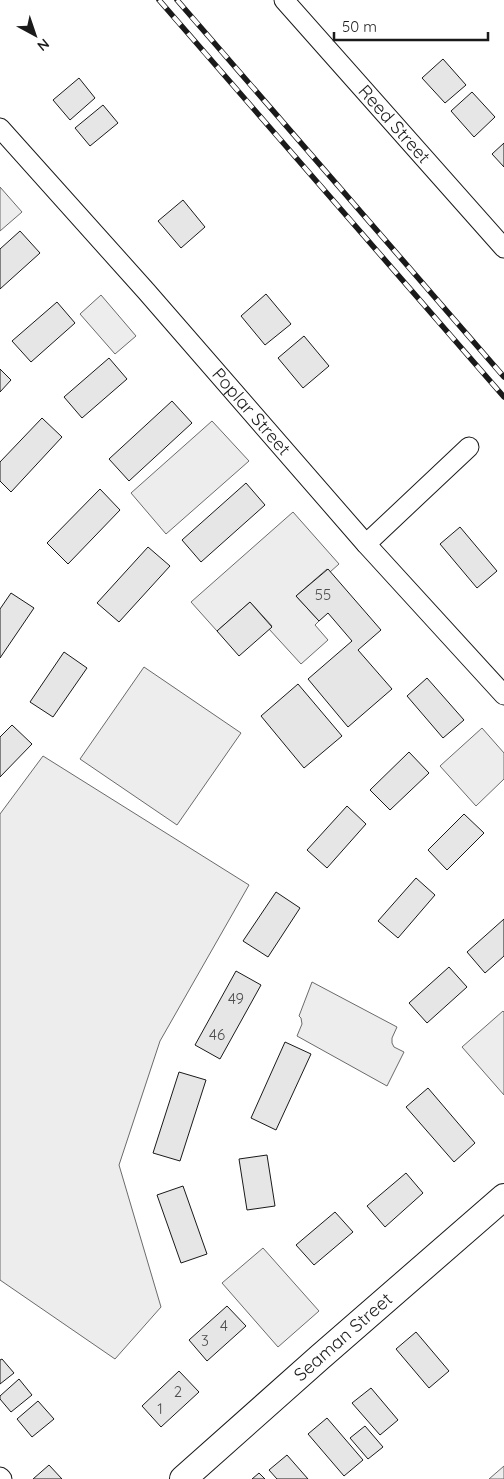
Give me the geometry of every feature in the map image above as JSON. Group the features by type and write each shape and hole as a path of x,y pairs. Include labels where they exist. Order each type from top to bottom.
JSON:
{"street":[{"name":"Reed Street","path":"284,0 504,248"},
{"name":"Poplar Street","path":"0,128 159,306 366,544 504,695"},
{"path":"366,544 469,447"},
{"name":"Seaman Street","path":"183,1479 318,1358 504,1197"}],"shaded area":[{"path":"0,187 22,212 0,231"},
{"path":"101,295 136,336 115,354 80,314"},
{"path":"212,421 249,461 166,534 131,493"},
{"path":"293,512 339,564 330,572 327,569 296,596 319,621 315,625 328,640 301,664 269,629 272,626 250,602 217,631 191,602"},
{"path":"144,667 241,733 177,825 80,759"},
{"path":"482,728 504,753 504,779 476,806 440,766"},
{"path":"43,756 249,885 160,1041 119,1165 161,1307 115,1359 0,1280 0,814"},
{"path":"312,982 397,1027 392,1043 394,1047 404,1052 387,1086 297,1036 302,1024 299,1016"},
{"path":"504,1012 504,1095 462,1047"},
{"path":"263,1248 319,1311 278,1347 222,1283"},
{"path":"504,1466 504,1479 489,1479"}],"building":[{"path":"443,59 466,85 445,103 422,78"},
{"path":"79,78 95,98 70,120 53,100"},
{"path":"472,92 495,117 474,137 451,111"},
{"path":"103,105 118,123 90,146 75,128"},
{"path":"504,143 504,167 492,154"},
{"path":"183,200 205,227 181,248 158,221"},
{"path":"20,231 40,253 0,289 0,249"},
{"path":"266,294 291,324 265,345 241,316"},
{"path":"57,302 75,323 31,362 12,341"},
{"path":"304,336 329,366 303,388 278,358"},
{"path":"109,358 127,379 82,418 64,397"},
{"path":"0,369 11,380 0,392"},
{"path":"172,401 192,423 129,481 109,459"},
{"path":"42,418 62,437 11,492 0,481 0,462"},
{"path":"246,483 265,505 201,562 182,540"},
{"path":"100,489 120,510 68,564 47,543"},
{"path":"460,527 497,571 477,588 440,544"},
{"path":"148,547 170,566 119,622 97,603"},
{"path":"328,569 381,630 358,650 392,689 348,727 308,679 352,641 328,613 319,621 296,596"},
{"path":"11,593 34,608 0,658 0,609"},
{"path":"250,602 272,627 239,656 217,631"},
{"path":"64,652 87,668 53,717 30,702"},
{"path":"427,678 464,720 443,738 407,696"},
{"path":"298,684 342,736 304,768 261,716"},
{"path":"12,725 32,744 0,777 0,737"},
{"path":"409,752 429,773 390,810 370,790"},
{"path":"347,806 366,824 327,868 307,850"},
{"path":"464,814 484,833 447,870 428,850"},
{"path":"416,878 435,895 398,938 378,921"},
{"path":"276,892 300,908 268,957 243,941"},
{"path":"504,919 504,956 485,973 467,952"},
{"path":"449,967 467,987 427,1023 409,1003"},
{"path":"236,971 261,985 220,1059 195,1045"},
{"path":"285,1042 311,1054 276,1130 251,1118"},
{"path":"179,1072 206,1080 180,1161 153,1153"},
{"path":"428,1088 475,1143 454,1162 406,1107"},
{"path":"267,1155 275,1206 247,1210 239,1159"},
{"path":"406,1173 423,1193 385,1227 367,1206"},
{"path":"183,1186 207,1254 181,1263 157,1195"},
{"path":"335,1212 353,1232 314,1265 296,1245"},
{"path":"227,1306 246,1326 207,1361 189,1340"},
{"path":"416,1332 449,1371 429,1388 396,1349"},
{"path":"2,1359 14,1373 0,1384 0,1360"},
{"path":"179,1371 199,1392 161,1427 142,1406"},
{"path":"19,1379 32,1395 11,1412 0,1399 0,1396"},
{"path":"371,1388 398,1420 380,1435 352,1403"},
{"path":"38,1401 54,1419 32,1437 17,1419"},
{"path":"327,1418 363,1460 344,1476 308,1434"},
{"path":"365,1426 383,1447 368,1459 350,1438"},
{"path":"287,1455 308,1479 277,1479 269,1470"},
{"path":"49,1465 62,1479 33,1479"},
{"path":"259,1473 265,1479 252,1479"}],"railway":[{"path":"159,0 504,397"},
{"path":"177,0 504,377"}]}
